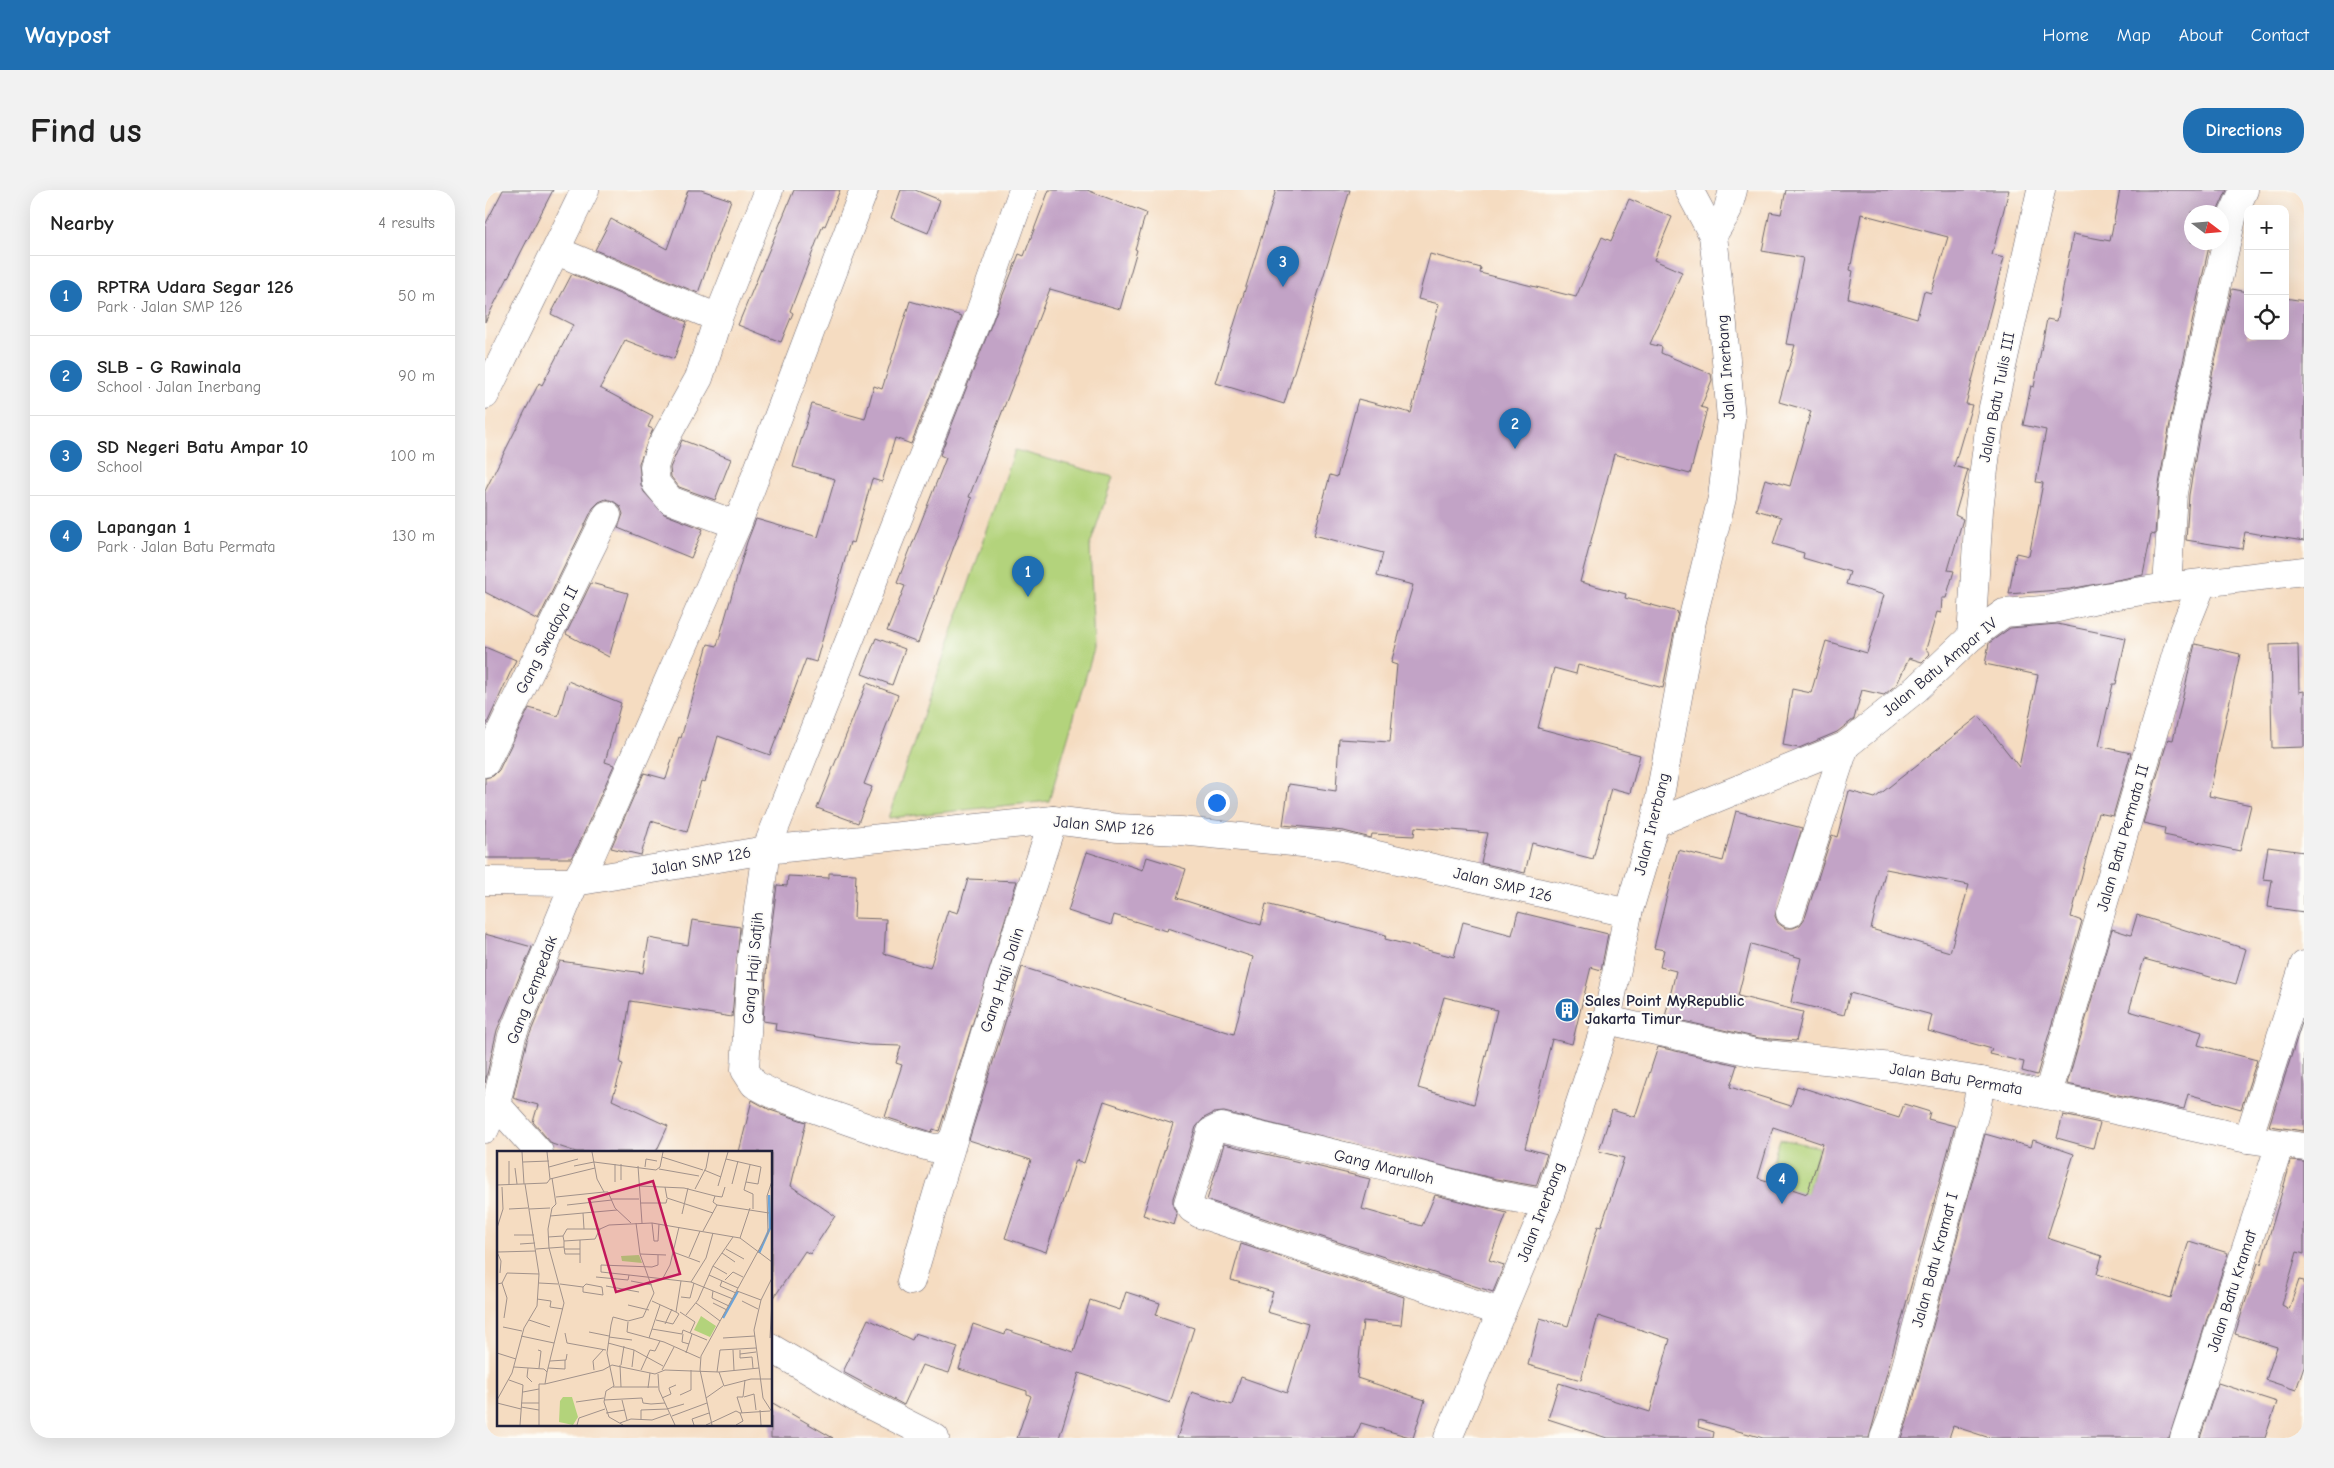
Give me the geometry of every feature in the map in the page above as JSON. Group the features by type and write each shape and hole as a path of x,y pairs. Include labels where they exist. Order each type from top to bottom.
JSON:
{"street":[{"path":"485,395 557,251 585,190"},
{"path":"737,525 670,500 661,492 654,477 654,467 660,448 699,378 718,318 769,190"},
{"name":"Gang Cempedak","path":"485,1128 496,1104 512,1036 575,882 592,853 737,525 864,190"},
{"name":"Gang Haji Satjih","path":"952,1140 947,1147 933,1148 894,1137 775,1095 754,1084 745,1070 751,960 766,850 979,315 1023,190"},
{"name":"Jalan Inerbang","path":"1448,1438 1547,1204 1607,1020 1628,913 1655,822 1691,625 1722,498 1731,419 1713,235 1689,190"},
{"path":"1713,235 1727,212 1733,190"},
{"name":"Jalan Batu Tulis III","path":"1971,637 1979,510 1990,421 2041,190"},
{"path":"2167,587 2173,493 2187,415 2233,214 2244,190"},
{"path":"557,251 718,318"},
{"name":"Gang Swadaya II","path":"485,763 607,515"},
{"name":"Jalan Batu Ampar IV","path":"1655,822 1845,746 1916,689 1971,637 2004,613 2053,608 2167,587 2304,571"},
{"name":"Jalan Batu Permata II","path":"2048,1094 2183,631 2202,584"},
{"path":"1790,913 1845,746"},
{"name":"Jalan SMP 126","path":"485,881 575,882 766,850 1053,820 1118,828 1181,832 1343,848 1628,913"},
{"name":"Gang Haji Dalin","path":"911,1281 952,1140 1053,820"},
{"path":"2248,1139 2304,965"},
{"name":"Jalan Batu Permata","path":"1607,1020 1756,1053 1892,1067 1981,1081 2048,1094 2248,1139 2292,1146"},
{"name":"Jalan Batu Kramat I","path":"1884,1438 1902,1380 1981,1081"},
{"path":"496,1104 538,1151"},
{"name":"Gang Marulloh","path":"1501,1312 1192,1210 1188,1203 1211,1132 1221,1128 1365,1160 1493,1194 1547,1204"},
{"name":"Jalan Batu Kramat","path":"2184,1438 2292,1146"},
{"path":"773,1349 925,1436"}],"green space":[{"path":"1015,450 1113,477 1090,545 1094,649 1049,801 888,818"},
{"path":"1780,1139 1819,1147 1797,1237 1751,1222"}],"building":[{"path":"503,190 553,190 485,322 485,225"},
{"path":"688,190 701,190 731,200 698,293 595,250 611,219 667,249"},
{"path":"794,190 840,190 825,226 823,225 790,311 793,313 781,342 738,325"},
{"path":"901,190 915,190 940,200 928,233 891,218"},
{"path":"1049,190 1087,190 1146,213 1120,309 1050,289 969,497 972,498 918,643 887,631 905,586 897,583 946,458 940,455 1019,254 1024,256"},
{"path":"1276,190 1350,190 1284,404 1216,383"},
{"path":"1786,190 2009,190 1992,255 2004,258 1966,404 1972,405 1954,466 1968,470 1955,515 1963,519 1948,570 1954,571 1946,598 1942,598 1941,613 1937,612 1926,649 1930,654 1922,662 1909,658 1897,684 1884,695 1862,690 1854,719 1837,732 1799,748 1783,745 1792,689 1811,693 1826,641 1867,653 1884,595 1846,584 1850,572 1803,558 1804,553 1773,544 1781,517 1756,510 1765,479 1790,486 1811,411 1779,402 1795,345 1786,344 1803,258 1762,251 1770,212 1781,214","holes":["1861,214 1948,237 1931,293 1924,291 1917,318 1848,298 1853,271 1850,270"]},
{"path":"2120,190 2227,190 2220,205 2184,205 2184,250 2208,250 2172,412 2158,490 2155,535 2151,534 2143,575 2070,589 2009,594 2016,553 2029,556 2043,483 2036,482 2046,430 2023,425 2031,386 2034,387 2047,319 2057,321 2073,234 2110,241"},
{"path":"1629,199 1672,217 1654,260 1682,272 1650,344 1662,347 1661,353 1711,374 1712,380 1701,407 1707,409 1690,474 1614,454 1580,582 1626,594 1625,598 1678,612 1663,688 1578,665 1576,674 1554,668 1538,728 1640,755 1630,793 1611,788 1593,859 1532,843 1525,873 1481,863 1488,833 1415,827 1414,836 1372,834 1371,838 1344,831 1283,825 1289,784 1336,791 1339,739 1390,742 1397,665 1391,663 1413,585 1377,576 1383,553 1314,535 1330,475 1337,477 1358,399 1411,413 1439,304 1418,299 1430,254 1481,268 1480,273 1576,297 1602,237 1611,241"},
{"path":"572,274 687,322 674,359 625,340 600,388 653,416 648,427 653,429 639,463 641,485 644,492 664,514 703,529 691,558 618,528 623,514 620,506 606,499 599,502 593,508 538,620 485,592 485,491 539,383 542,385 573,325 551,314"},
{"path":"2232,289 2244,291 2244,340 2289,340 2289,299 2304,301 2304,541 2245,532 2242,549 2186,540 2189,495 2202,418"},
{"path":"910,301 962,316 911,444 895,438 882,482 872,479 854,543 850,542 816,662 806,659 770,755 718,736 705,782 701,781 687,832 651,821 641,855 611,848 644,773 666,779 679,737 681,738 708,644 717,646 747,542 756,519 818,537 835,479 793,467 812,404 865,419 874,386 882,389"},
{"path":"682,440 731,459 715,500 679,487 671,477 670,468"},
{"path":"591,583 628,593 609,657 566,634"},
{"path":"2057,624 2126,638 2099,746 2131,753 2113,816 2098,813 2071,917 2082,921 2037,1075 2022,1071 2024,1062 1990,1054 1992,1049 1928,1031 1932,1015 1850,993 1844,1015 1791,1002 1801,958 1751,944 1738,996 1803,1012 1796,1041 1759,1038 1665,1017 1676,971 1660,967 1664,950 1654,948 1678,850 1723,861 1736,811 1802,828 1775,916 1778,923 1785,928 1793,928 1800,925 1805,918 1832,835 1837,837 1849,791 1875,798 1979,716 2019,767 2038,675 1985,664 1989,643 2010,628","holes":["1886,869 1969,885 1950,952 1871,929"]},
{"path":"876,638 905,649 892,685 862,674"},
{"path":"2195,644 2240,654 2209,796 2251,805 2240,851 2164,835 2165,828 2143,823 2168,739 2173,740"},
{"path":"2298,644 2299,692 2304,691 2304,747 2272,748 2270,645"},
{"path":"485,647 516,660 485,728"},
{"path":"568,681 621,703 605,762 614,765 578,846 571,858 485,858 485,778 493,776 499,770 529,708 558,716"},
{"path":"867,683 898,695 864,784 872,787 858,823 817,808"},
{"path":"2268,847 2304,852 2304,912 2268,907 2272,880 2263,879"},
{"path":"1087,852 1143,870 1147,857 1186,869 1177,898 1261,925 1266,904 1386,935 1385,939 1454,957 1463,922 1512,935 1518,912 1608,934 1601,970 1591,967 1572,1044 1552,1039 1525,1148 1547,1154 1536,1186 1496,1179 1224,1112 1214,1113 1204,1118 1196,1127 1173,1198 1173,1206 1177,1215 1174,1225 1143,1215 1173,1124 1104,1101 1084,1163 1076,1160 1046,1252 1005,1238 1031,1160 969,1140 1022,967 1234,1034 1253,957 1168,928 1167,931 1114,915 1111,925 1068,911","holes":["1444,997 1497,1010 1474,1104 1418,1088"]},
{"path":"829,873 856,874 854,918 886,919 884,954 930,968 948,910 958,913 968,879 1017,881 939,1131 933,1129 932,1132 885,1117 902,1065 896,1063 901,1046 868,1045 775,1030 776,1023 763,1021 767,961 777,885 787,886 788,876 829,878"},
{"path":"2137,915 2246,949 2236,984 2144,959 2129,1011 2202,1032 2198,1045 2257,1060 2241,1109 2188,1094 2184,1109 2067,1084 2112,929 2131,935"},
{"path":"692,920 740,927 732,1017 630,1001 620,1063 623,1064 612,1100 668,1126 656,1151 573,1151 552,1144 533,1122 538,1105 513,1098 527,1041 560,961 643,973 649,938 688,945"},
{"path":"485,934 532,947 497,1030 485,1083"},
{"path":"2304,1016 2304,1131 2269,1126"},
{"path":"1658,1047 1737,1065 1730,1087 1791,1106 1797,1086 1899,1118 1904,1104 1930,1112 1928,1119 1955,1126 1869,1438 1763,1438 1699,1420 1698,1427 1714,1432 1713,1438 1607,1438 1548,1419 1559,1383 1650,1412 1670,1339 1598,1316 1581,1380 1528,1365 1540,1318 1568,1326 1598,1226 1601,1227 1624,1158 1599,1151 1612,1110 1635,1117","holes":["1773,1127 1823,1144 1807,1194 1758,1178"]},
{"path":"752,1100 770,1110 806,1122 791,1186 835,1216 810,1254 805,1251 773,1299 773,1151 739,1151"},
{"path":"2063,1115 2100,1123 2093,1148 2057,1138"},
{"path":"1985,1134 2031,1147 2033,1140 2074,1154 2047,1238 2102,1256 2097,1274 2171,1298 2189,1241 2228,1253 2169,1438 1990,1438 1953,1426 1949,1438 1901,1438 1907,1422"},
{"path":"1224,1144 1370,1179 1362,1209 1422,1226 1435,1195 1507,1213 1489,1260 1504,1265 1493,1292 1207,1200"},
{"path":"2291,1161 2304,1162 2304,1254 2297,1252 2282,1305 2289,1309 2299,1280 2304,1281 2304,1366 2296,1390 2266,1380 2277,1347 2235,1334 2258,1263 2261,1264"},
{"path":"1241,1244 1404,1297 1401,1325 1363,1321 1357,1378 1425,1400 1413,1438 1361,1423 1355,1438 1177,1438 1192,1392 1232,1405 1241,1377 1287,1393 1308,1324 1267,1312 1273,1292 1231,1280"},
{"path":"1126,1292 1160,1303 1156,1315 1194,1328 1170,1403 1079,1373 1059,1438 1017,1438 1031,1396 1027,1394 1027,1391 959,1369 973,1324 1005,1335 1006,1330 1074,1352 1090,1300 1120,1310"},
{"path":"868,1319 912,1340 915,1333 958,1347 949,1373 922,1365 904,1405 843,1372"},
{"path":"2218,1383 2277,1402 2265,1438 2200,1438"},
{"path":"773,1403 833,1438 771,1438"}],"place":[{"name":"SD Negeri Batu Ampar 10","path":"1283,287"},
{"name":"SLB - G Rawinala","path":"1515,449"},
{"name":"RPTRA Udara Segar 126","path":"1028,597"},
{"name":"Sales Point MyRepublic Jakarta Timur","path":"1567,1010"},
{"name":"Lapangan 1","path":"1782,1204"}]}
